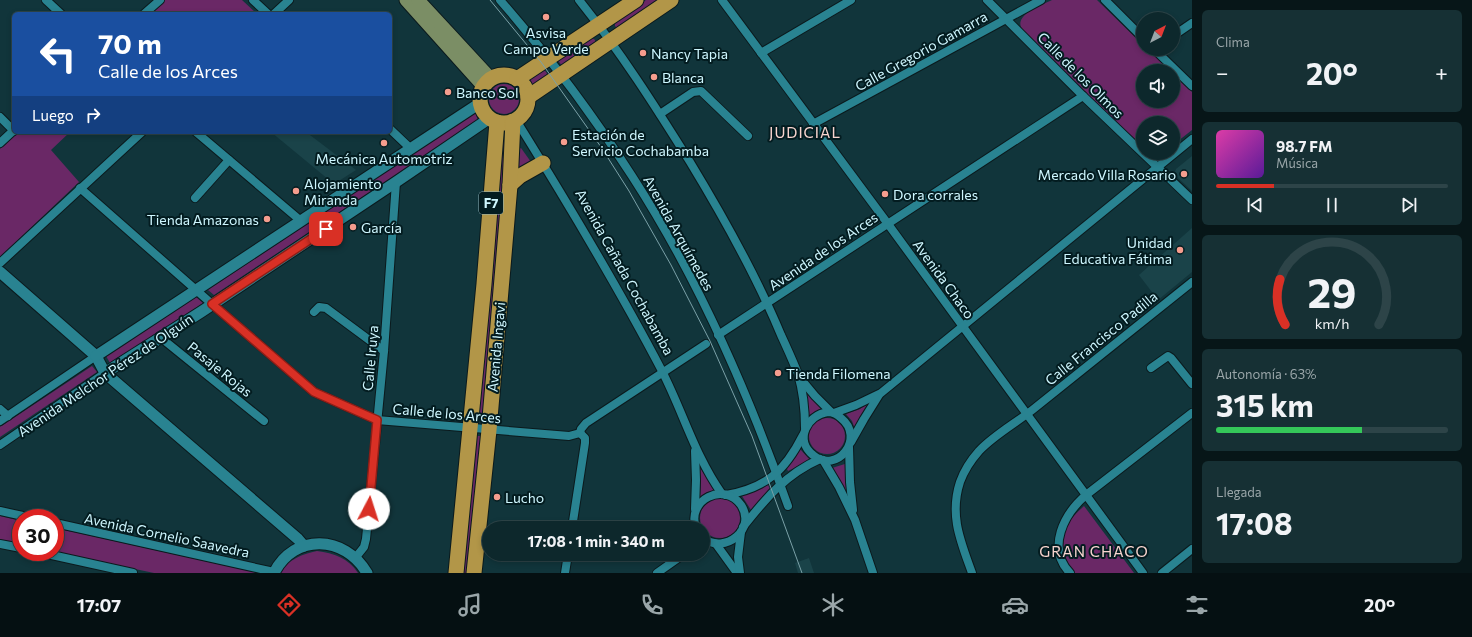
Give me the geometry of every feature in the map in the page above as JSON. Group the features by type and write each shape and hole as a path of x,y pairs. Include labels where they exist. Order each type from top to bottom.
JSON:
{"highway":[{"path":"517,79 636,0"},
{"path":"528,97 672,0"},
{"path":"505,75 517,79 524,87 528,97 526,110 514,121 505,123 493,120 483,110 480,103 481,94 487,83 497,76 505,75"},
{"name":"Avenida Ingavi","path":"456,573 484,284 493,120"},
{"name":"Avenida Ingavi","path":"474,573 510,185 514,121"},
{"path":"510,185 520,176 543,163"}],"main road":[{"path":"406,0 487,83"},
{"path":"418,0 487,83"}],"street":[{"path":"46,0 59,12"},
{"path":"146,12 160,0"},
{"path":"254,0 266,12"},
{"path":"276,12 289,0"},
{"name":"Avenida Arquímedes","path":"500,0 548,58 603,131 633,177 663,228 695,288 740,382 788,506"},
{"path":"579,0 598,24 660,114 713,200 746,260 768,303 798,374 804,402 804,443 813,456 821,460 839,487 855,520 874,573"},
{"name":"Avenida Chaco","path":"722,0 1143,573"},
{"path":"761,53 851,0"},
{"name":"Calle de los Olmos","path":"987,0 1083,96 1192,200"},
{"name":"Calle Gregorio Gamarra","path":"813,124 1041,0"},
{"path":"1105,0 1136,31"},
{"path":"1180,31 1192,23"},
{"path":"1161,56 1192,86"},
{"path":"660,114 693,92 701,91 748,136"},
{"name":"Avenida de los Arces","path":"718,335 1083,96"},
{"name":"Avenida Melchor Pérez de Olguín","path":"0,421 480,103"},
{"path":"0,117 12,129"},
{"name":"Avenida Melchor Pérez de Olguín","path":"0,445 105,373 493,120"},
{"name":"Avenida Cañada Cochabamba","path":"514,121 543,163 597,252 662,372 707,471 724,494"},
{"path":"392,131 410,148"},
{"path":"0,143 12,133"},
{"path":"0,263 140,134"},
{"path":"198,134 301,221"},
{"path":"692,521 696,508 703,500 713,495 740,492 753,488 776,474 790,459 809,422 817,415 856,405 881,393 1192,139"},
{"path":"195,198 229,160"},
{"name":"Calle Iruya","path":"356,557 364,547 366,539 384,351 396,182"},
{"name":"Calle de los Arces","path":"80,188 314,392 377,420 569,436 580,433"},
{"path":"0,272 96,356 105,373 298,539 304,546"},
{"name":"Calle Francisco Padilla","path":"972,573 957,530 955,514 960,482 968,465 986,444 1027,415 1192,282"},
{"path":"314,312 319,307 326,308 384,351"},
{"name":"Pasaje Rojas","path":"160,337 264,421"},
{"path":"573,521 585,443 585,438 580,433 581,429 586,423 706,344"},
{"path":"1151,368 1168,356 1192,384"},
{"path":"798,374 815,396 844,420 849,428 851,437 850,482 855,520"},
{"path":"710,544 729,541 735,538 780,485 797,471 821,460 831,460 839,457 846,452 864,419 881,393"},
{"path":"0,409 8,416"},
{"path":"1070,573 1061,558 1059,548 1060,534 1064,522 1072,510 1086,495 1192,413"},
{"name":"Avenida Cañada Cochabamba","path":"694,516 696,480 695,446"},
{"path":"724,494 734,498 742,507 745,519 738,557 740,573"},
{"path":"0,511 12,514"},
{"path":"694,516 695,521"},
{"name":"Avenida Cornelio Saavedra","path":"64,525 274,572"},
{"path":"0,544 12,546"},
{"path":"274,572 284,559 297,549 304,546 330,544 346,550 356,557 367,573"},
{"path":"710,544 737,573"},
{"path":"1162,573 1192,548"},
{"path":"64,558 133,573"},
{"path":"566,573 567,561"},
{"path":"664,567 669,561"},
{"path":"657,573 673,561"}],"shaded area":[{"path":"164,0 242,0 255,12 151,12"},
{"path":"646,0 663,0 618,29 615,26 615,20"},
{"path":"1052,0 1097,0 1136,38 1136,56 1155,56 1163,64 1136,64 1136,108 1180,108 1180,81 1192,92 1192,130 1180,139 1180,116 1136,116 1136,142 1022,29 1020,22 1022,18 1036,7"},
{"path":"591,37 595,40 595,44 562,66 557,59"},
{"path":"543,68 548,75 533,86 529,85 528,78"},
{"path":"504,84 515,88 519,99 515,110 504,114 493,110 489,99 493,88"},
{"path":"475,112 479,123 452,138 214,295 208,290"},
{"path":"499,130 510,133 483,418 478,418"},
{"path":"17,134 68,134 51,150 79,182 0,257 0,149"},
{"path":"273,134 309,134 356,170 334,184"},
{"path":"521,148 531,162 518,169 519,149"},
{"name":"Mercado Villa Rosario","path":"1192,156 1192,191 1176,176 1175,172 1176,169"},
{"name":"Unidad Educativa Fátima","path":"1192,228 1192,272 1158,300 1139,275"},
{"path":"196,297 203,303 110,363 106,356"},
{"path":"92,366 97,372 0,437 0,427"},
{"path":"806,390 821,409 809,415 809,413"},
{"path":"874,399 856,432 852,421 846,414 860,409"},
{"path":"831,418 840,423 844,429 844,443 840,449 831,454 823,454 814,449 810,443 809,432 814,423 820,419"},
{"path":"475,436 481,436 469,573 462,573"},
{"path":"800,449 810,460 788,471 787,469"},
{"path":"848,463 849,497 832,468"},
{"path":"699,466 716,490 707,492 700,497 701,481"},
{"path":"768,485 770,489 751,510 742,496"},
{"path":"720,498 734,504 739,514 739,522 734,532 720,538 710,534 710,521 701,521 700,518 706,504"},
{"path":"1084,506 1134,573 1075,573 1071,569 1064,552 1064,534 1069,522"},
{"path":"0,516 12,519 12,542 0,540"},
{"path":"64,530 256,573 154,573 64,554"},
{"path":"317,551 340,557 350,564 358,573 280,573 287,564 292,561 306,554"},
{"path":"809,558 814,573 798,573 795,563"}],"tram line":[{"path":"490,0 541,62 601,147 629,191 671,265 710,341 752,436 802,573"}],"place":[{"name":"Asvisa Campo Verde","path":"546,17"},
{"name":"Nancy Tapia","path":"643,53"},
{"name":"Blanca","path":"654,77"},
{"name":"Banco Sol","path":"448,92"},
{"name":"Estación de Servicio Cochabamba","path":"564,142"},
{"name":"Mecánica Automotriz","path":"384,143"},
{"name":"Mercado Villa Rosario","path":"1184,174"},
{"name":"Alojamiento Miranda","path":"296,191"},
{"name":"Dora corrales","path":"885,194"},
{"name":"Tienda Amazonas","path":"267,219"},
{"name":"García","path":"353,227"},
{"name":"Unidad Educativa Fátima","path":"1180,250"},
{"name":"Tienda Filomena","path":"778,373"},
{"name":"Lucho","path":"497,497"}],"district":[{"name":"JUDICIAL","path":"805,132"},
{"name":"GRAN CHACO","path":"1094,551"}],"route":[{"path":"326,229 212,304 314,392 377,420 369,509"}]}
